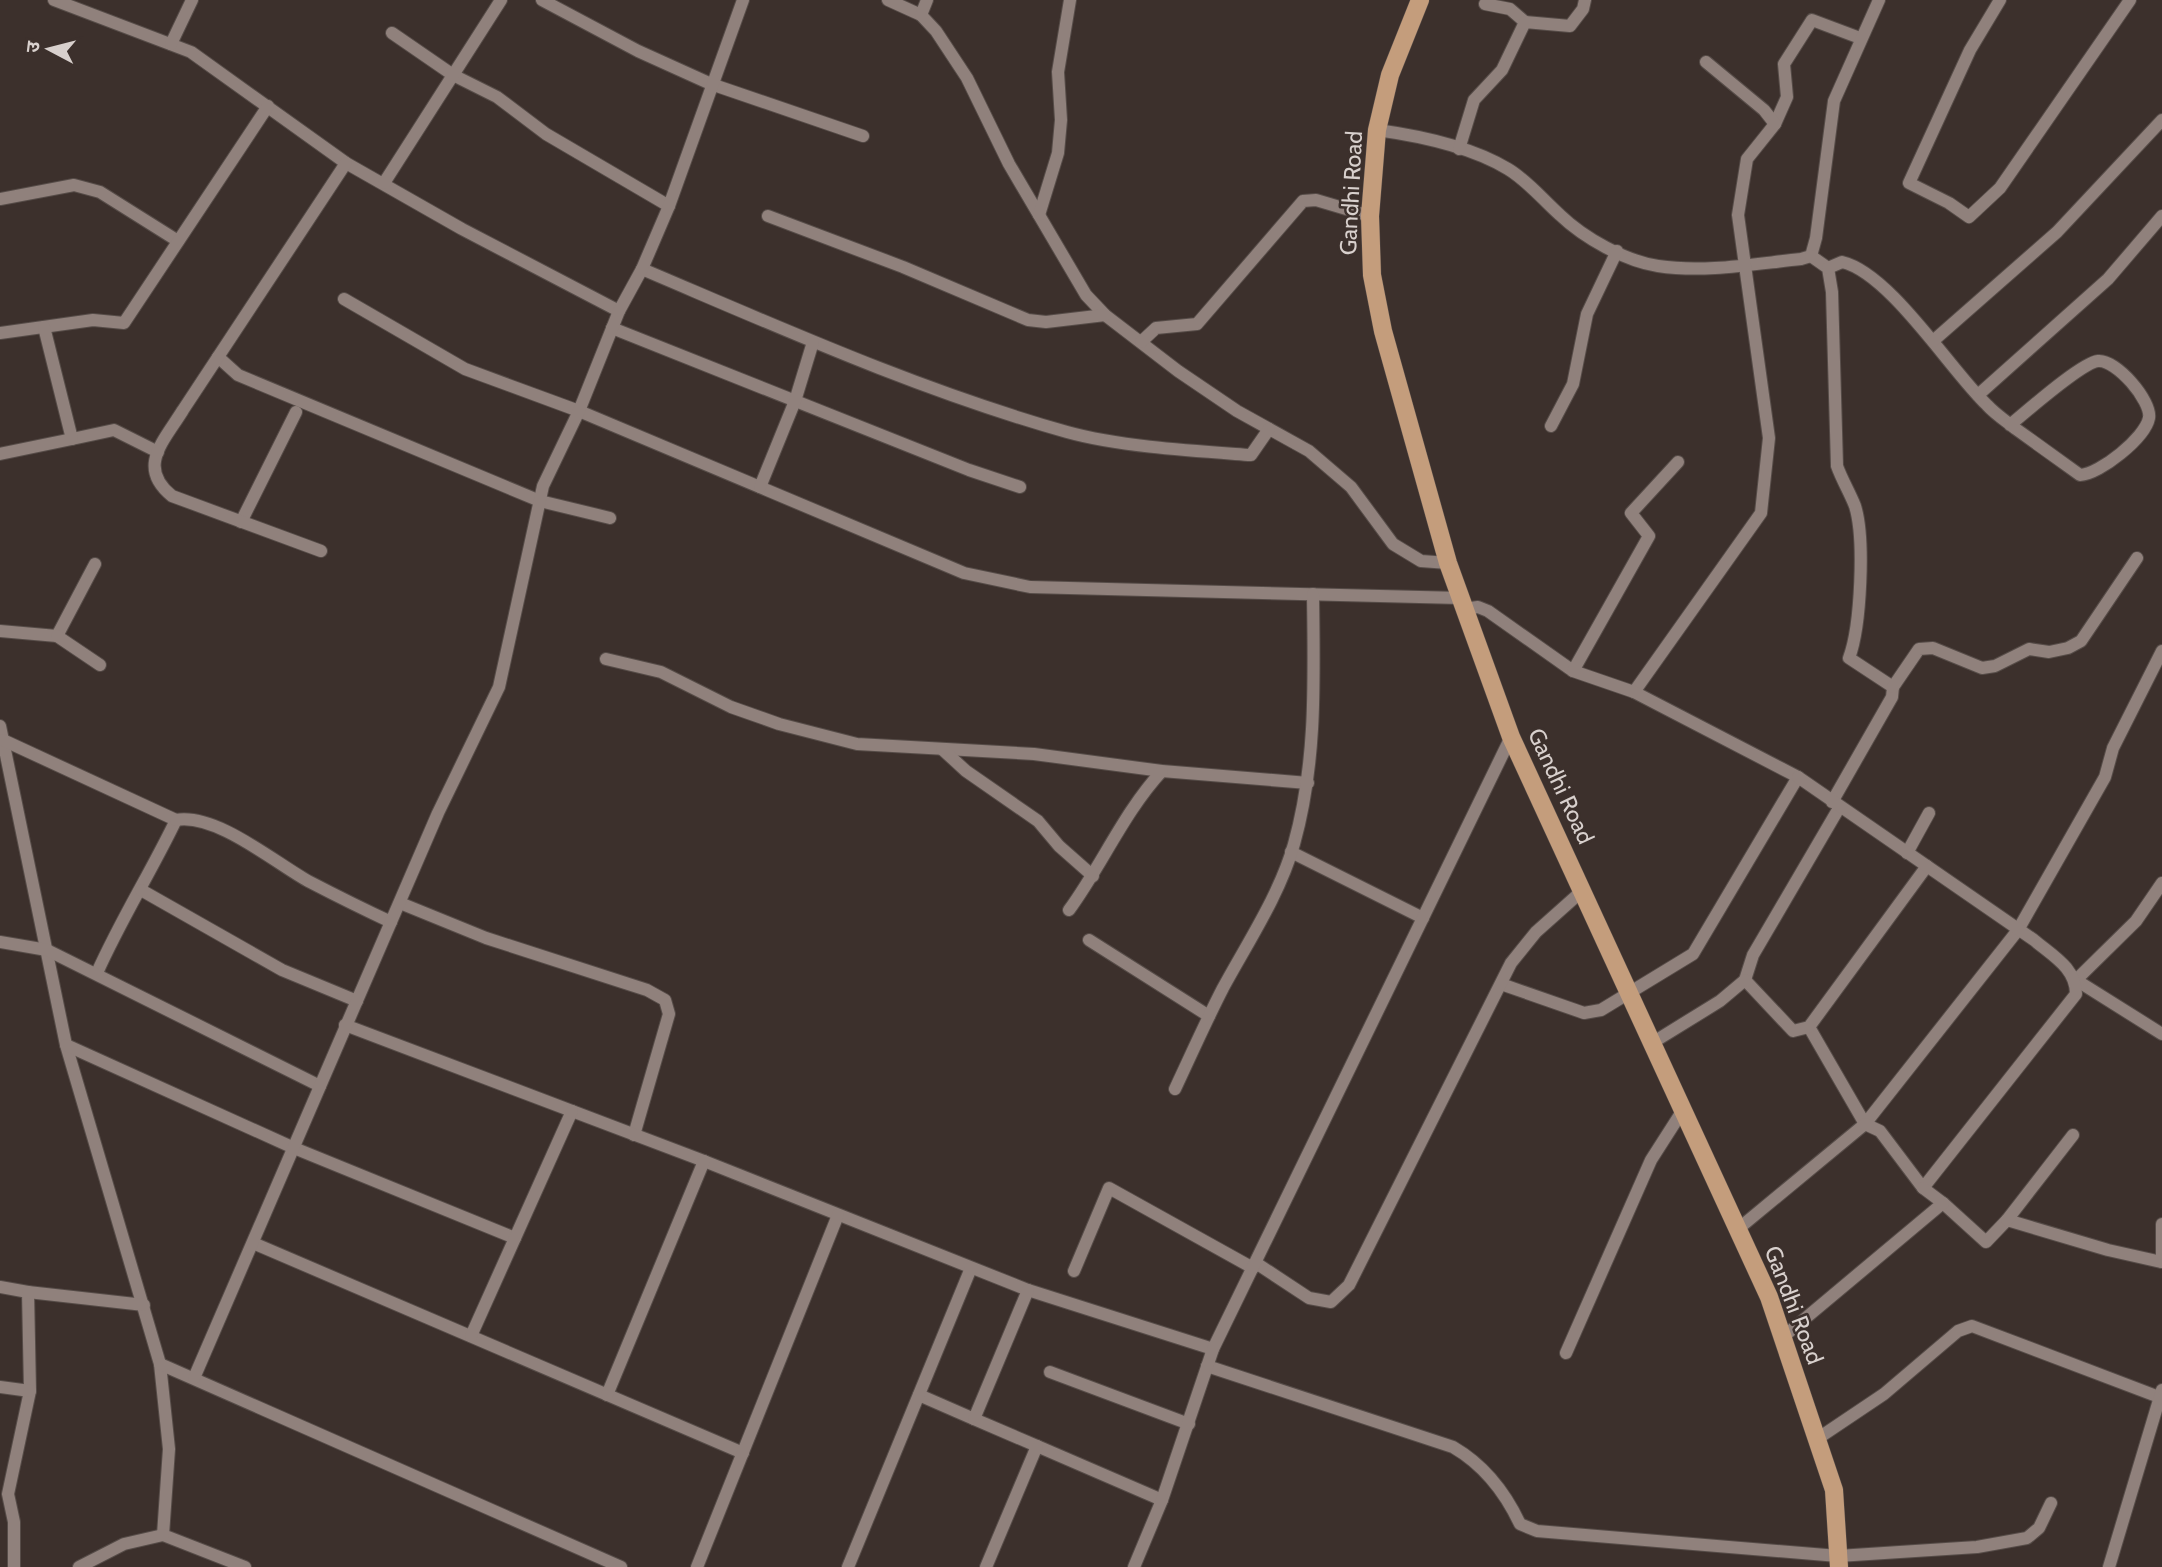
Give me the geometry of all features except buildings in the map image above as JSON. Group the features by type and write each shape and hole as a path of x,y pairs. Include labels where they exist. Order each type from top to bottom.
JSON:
{"main road":[{"name":"Gandhi Road","path":"1420,0 1390,75 1377,130 1370,216 1372,275 1383,331 1448,563 1511,737 1769,1297 1834,1490 1839,1562"}],"street":[{"path":"54,0 76,4 191,52 346,163 462,229 619,310"},
{"path":"171,44 192,0"},
{"path":"384,183 501,0"},
{"path":"542,0 638,51 711,84 863,135"},
{"path":"194,1378 345,1025 499,687 543,486 579,411 619,310 642,269 669,206 743,0"},
{"path":"888,0 921,15 936,31 967,78 1009,164 1079,285 1105,315 1227,405 1309,451 1351,487 1393,544 1421,561 1448,563"},
{"path":"921,15 927,0"},
{"path":"1039,215 1058,153 1058,72 1070,0"},
{"path":"1486,4 1510,9 1525,22 1570,26 1583,9 1585,0"},
{"path":"1811,256 1828,165 1834,101 1879,0"},
{"path":"2000,0 1970,50 1909,183 1949,203 1969,217 2000,188 2130,0"},
{"path":"1634,692 1761,513 1769,438 1747,264 1738,215 1747,159 1775,124 1787,97 1784,64 1812,20 1860,38"},
{"path":"1459,149 1474,100 1502,70 1525,22"},
{"path":"392,33 453,75 497,97 546,134 669,206"},
{"path":"1706,62 1764,110 1775,124"},
{"path":"0,333 93,320 124,323 268,106"},
{"path":"1933,341 2057,232 2162,120"},
{"path":"1377,130 1405,134 1479,154 1510,170 1582,234 1657,266 1717,269 1811,256 1828,268 1832,292 1837,466 1845,489 1855,506 1861,568 1857,626 1849,658 1893,687"},
{"path":"321,551 172,496 159,486 153,466 158,452 218,357 346,163"},
{"path":"0,199 74,185 100,192 178,242"},
{"path":"1141,342 1156,328 1197,324 1303,201 1317,200 1370,216"},
{"path":"768,216 903,267 1028,320 1046,322 1105,315"},
{"path":"1978,395 2108,279 2162,216"},
{"path":"1551,426 1573,384 1587,314 1617,251"},
{"path":"1828,268 1836,262 1848,263 1869,277 1933,341 1978,395 2010,425 2080,475 2102,469 2123,450 2148,422 2149,410 2142,396 2120,371 2107,362 2097,361 2074,374 2010,425"},
{"path":"642,269 867,364 1069,433 1188,451 1251,455 1269,429"},
{"path":"344,299 465,369 579,411 964,573 1030,587 1313,594 1462,603 1488,611 1573,671 1634,692 1798,777 2018,930 2069,969 2076,980 2162,1034"},
{"path":"44,327 72,439"},
{"path":"612,328 1020,487"},
{"path":"760,487 795,401 814,342"},
{"path":"218,357 238,375 540,501 610,518"},
{"path":"241,522 296,412"},
{"path":"0,454 114,430 158,452"},
{"path":"1573,671 1649,536 1631,513 1678,462"},
{"path":"1652,1043 1720,1001 1745,980 1752,955 1892,697 1893,687 1919,649 1933,648 1982,668 1995,666 2029,649 2049,652 2068,649 2081,642 2137,558"},
{"path":"57,636 95,564"},
{"path":"1175,1089 1209,1016 1257,929 1291,852 1308,783 1314,695 1313,594"},
{"path":"0,631 57,636 100,665"},
{"path":"1738,1229 1865,1124 2018,930 2105,777 2113,748 2162,651"},
{"path":"606,659 660,672 730,707 779,724 858,744 1034,754 1162,771 1308,783"},
{"path":"0,726 66,1045 160,1364 169,1449 163,1535"},
{"path":"1133,1567 1162,1500 1213,1349 1511,737"},
{"path":"3,740 176,820 198,822 234,836 306,880 391,922"},
{"path":"942,749 966,771 1038,821 1059,846 1093,876"},
{"path":"1069,910 1093,876 1141,794 1162,771"},
{"path":"1501,984 1584,1013 1601,1010 1693,954 1798,777"},
{"path":"1907,853 1929,813"},
{"path":"97,973 115,933 141,890 176,820"},
{"path":"1291,852 1423,918"},
{"path":"1745,980 1793,1031 1810,1027 1927,866"},
{"path":"1923,1188 2076,994 2076,980 2136,921 2162,883"},
{"path":"141,890 282,971 357,1001"},
{"path":"1074,1271 1109,1188 1254,1265 1309,1298 1331,1302 1349,1285 1511,963 1536,932 1582,891"},
{"path":"400,903 486,937 647,990 665,1000 669,1014 644,1109 634,1135"},
{"path":"1089,940 1209,1016"},
{"path":"0,942 47,950 320,1086"},
{"path":"345,1025 704,1161 1028,1290 1213,1349"},
{"path":"1810,1027 1865,1124 1880,1131 1923,1188 1986,1242 2007,1220 2073,1135"},
{"path":"66,1045 293,1148 515,1238"},
{"path":"1566,1353 1651,1160 1683,1110"},
{"path":"471,1336 572,1111"},
{"path":"607,1395 704,1161"},
{"path":"1783,1338 1943,1203"},
{"path":"697,1567 838,1215"},
{"path":"2007,1220 2108,1250 2161,1262 2162,1223"},
{"path":"253,1243 743,1453"},
{"path":"848,1567 971,1268"},
{"path":"0,1287 144,1305"},
{"path":"974,1419 1028,1290"},
{"path":"14,1567 14,1522 4,1493 30,1391 28,1292"},
{"path":"1817,1440 1884,1394 1958,1331 1972,1326 2161,1394 2109,1567"},
{"path":"160,1364 621,1567"},
{"path":"1207,1366 1453,1447 1476,1460 1510,1504 1520,1524 1537,1531 1839,1562 1978,1547 2027,1538 2039,1528 2051,1503"},
{"path":"1050,1372 1189,1424"},
{"path":"0,1387 30,1391"},
{"path":"919,1395 1162,1500"},
{"path":"986,1567 1037,1446"},
{"path":"79,1567 124,1544 163,1535 245,1567"}]}
